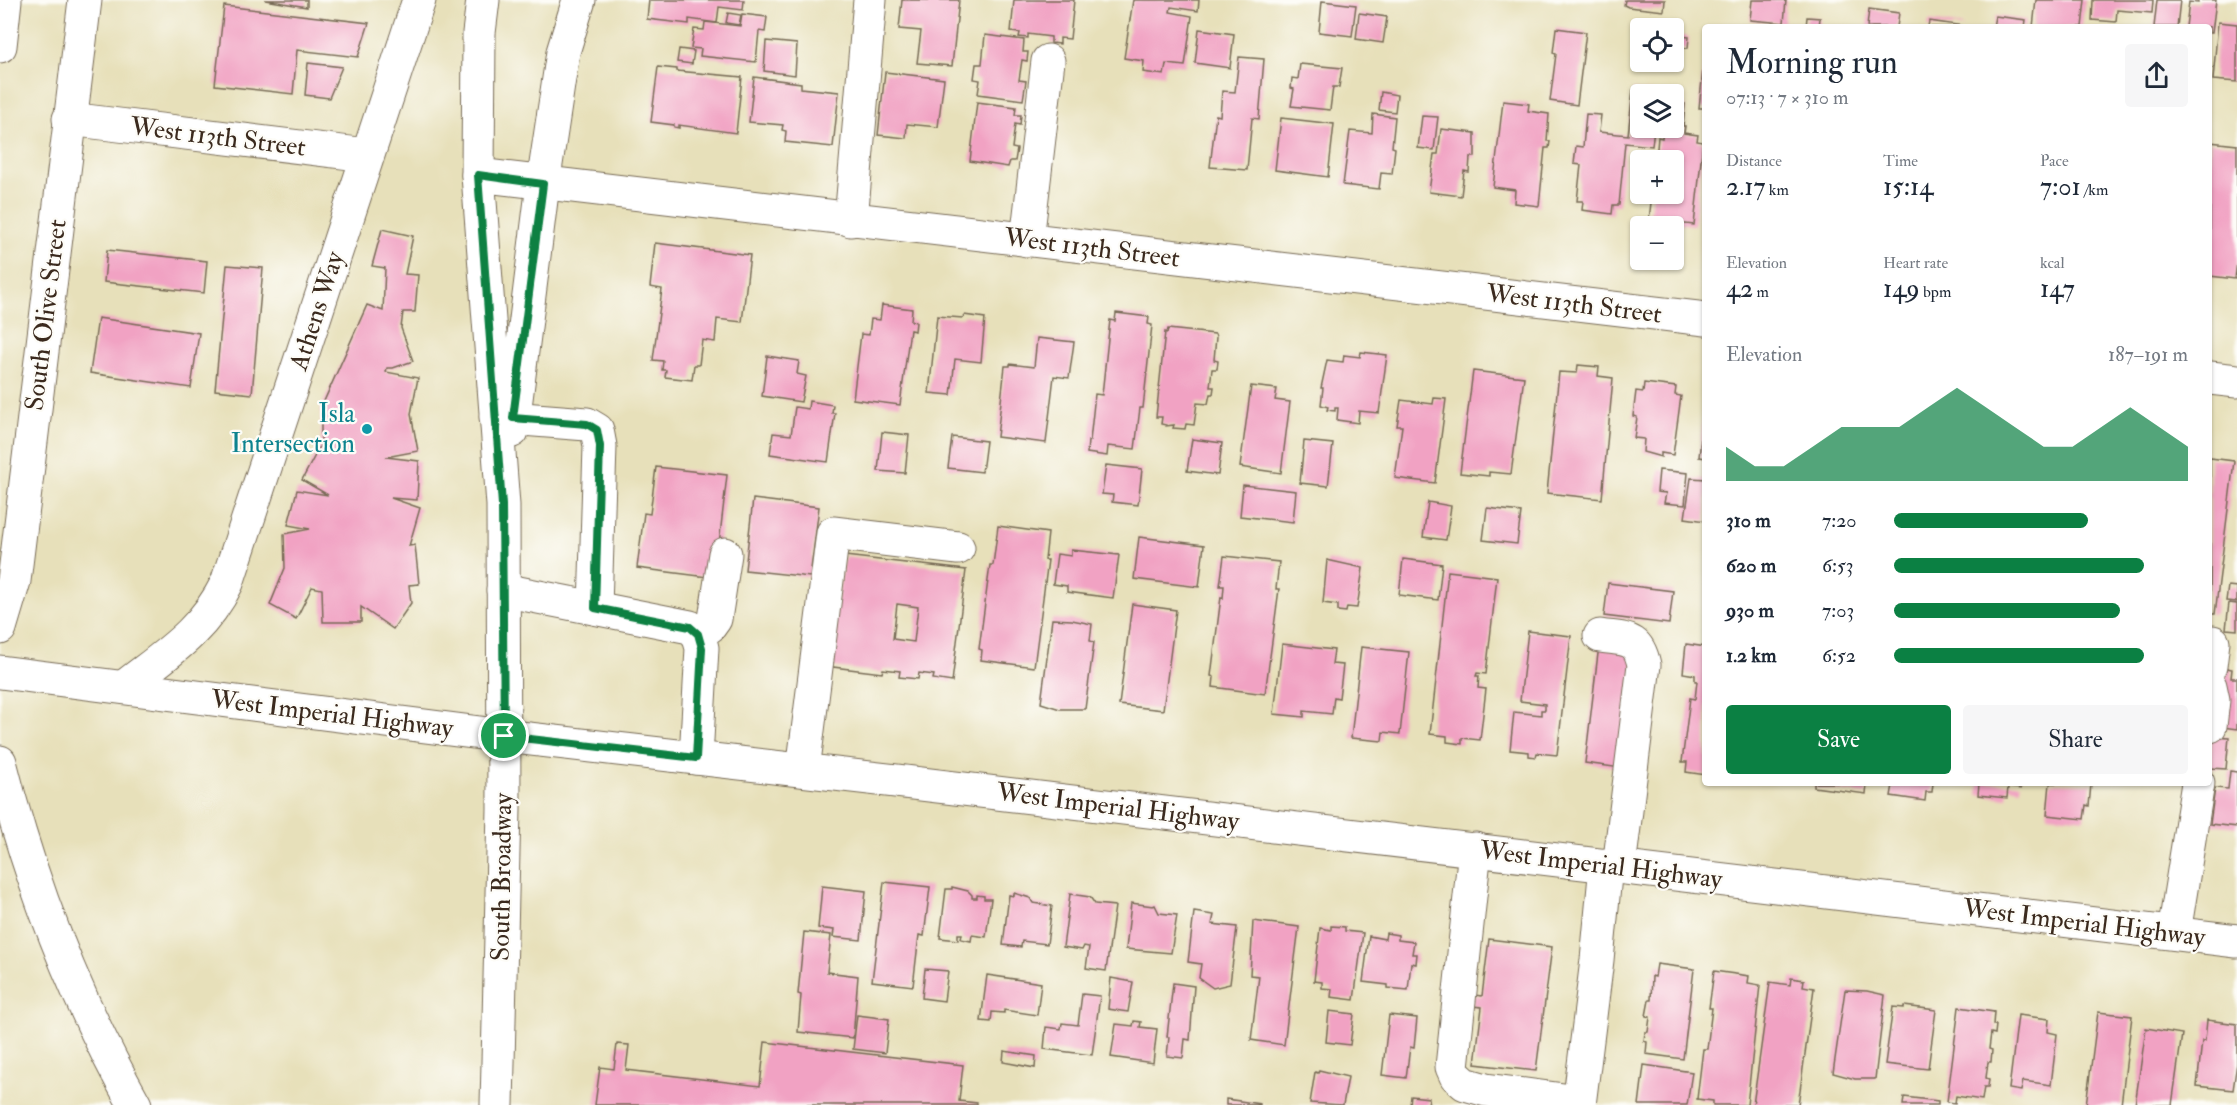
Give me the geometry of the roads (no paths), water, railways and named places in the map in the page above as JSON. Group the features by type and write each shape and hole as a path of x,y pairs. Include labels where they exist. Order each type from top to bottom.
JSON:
{"main road":[{"path":"0,46 5,0"},
{"name":"South Olive Street","path":"0,628 14,581 85,0"},
{"name":"Athens Way","path":"124,687 196,629 212,612 227,583 418,0"},
{"name":"South Broadway","path":"483,0 479,33 478,175 505,418"},
{"name":"South Broadway","path":"497,1105 504,736 502,505 505,418 563,52 579,0"},
{"path":"851,220 870,0"},
{"path":"1027,240 1048,61"},
{"name":"West 113th Street","path":"69,119 367,155"},
{"name":"West 113th Street","path":"478,175 1702,319"},
{"path":"2212,378 2237,381"},
{"path":"505,418 587,424 597,430 600,446 595,608"},
{"path":"803,770 833,533 958,548"},
{"path":"698,634 715,620 725,554"},
{"path":"503,590 690,627 698,634 702,648 696,758"},
{"path":"1475,849 1452,1067 1456,1076 1466,1084 1486,1090 1579,1104 1597,960 1644,665 1639,647 1632,640 1600,636"},
{"name":"West Imperial Highway","path":"0,672 504,736 1475,849 2237,941"},
{"path":"0,762 18,827 52,927 81,998 135,1105"},
{"path":"2174,933 2198,786"}],"place":[{"name":"Isla Intersection","path":"367,429"}]}
